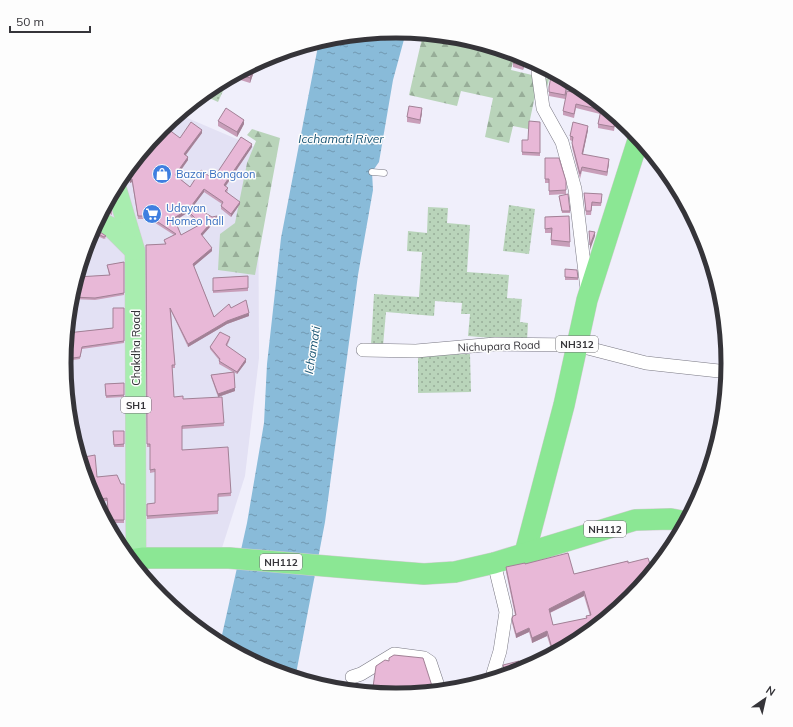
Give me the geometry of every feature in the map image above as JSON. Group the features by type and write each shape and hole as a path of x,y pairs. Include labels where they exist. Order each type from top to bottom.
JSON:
{"highway":[{"name":"NH312","path":"525,553 564,405 587,300 637,144"},
{"name":"NH112","path":"137,560 229,558 424,574 455,572 494,563 635,520 681,521"}],"main road":[{"name":"Chakdha Road","path":"119,194 135,251 133,555"},
{"path":"103,224 112,228 135,251"}],"street":[{"path":"538,71 544,108 562,142 575,189 587,300"},
{"name":"Nichupara Road","path":"363,350 416,351 495,344 576,345 646,363 722,371"},
{"path":"493,674 500,651 506,612 494,563"},
{"path":"352,677 361,674 394,654 424,658 430,662 438,686"}],"lane":[{"path":"372,172 384,173"}],"shaded area":[{"path":"185,117 258,148 259,358 245,476 221,551 133,554 105,507 88,468 77,427 72,385 72,342 77,300 88,259 96,239 115,201 138,165 166,133"}],"green space":[{"path":"422,39 460,44 501,55 514,60 511,70 549,79 546,93 536,91 528,129 513,126 509,143 485,137 493,98 461,91 457,106 409,95"},
{"path":"225,88 218,102 209,98"},
{"path":"252,129 280,138 255,275 218,270 220,234 235,223 247,163 256,141 247,135"},
{"path":"509,205 535,209 529,254 503,251"},
{"path":"428,207 448,208 447,223 470,225 467,272 509,275 507,298 522,299 520,322 528,323 527,341 468,336 470,314 461,314 462,303 435,301 434,316 386,312 383,346 371,345 374,294 419,297 422,252 407,251 408,231 427,233"},
{"path":"470,354 471,392 418,393 418,355"}],"water":[{"name":"Icchamati River","path":"404,38 393,80 379,162 372,172 373,190 358,275 325,522 296,673 253,655 221,637 247,523 264,423 267,364 281,238 318,48 354,41"}],"building":[{"path":"514,60 523,64 523,66 513,63"},
{"path":"252,73 250,78 245,76"},
{"path":"551,78 566,87 565,95 549,92"},
{"path":"567,91 577,93 601,110 576,104 574,114 563,111"},
{"path":"409,106 422,108 420,120 407,117"},
{"path":"226,108 244,120 237,132 218,121"},
{"path":"601,110 615,122 614,127 598,124"},
{"path":"529,121 540,122 540,153 522,152 522,140 528,140"},
{"path":"191,122 202,130 184,154 188,157 175,175 190,187 201,170 213,179 241,137 252,144 224,185 228,188 225,191 240,202 231,214 221,206 223,202 204,189 192,205 212,217 217,216 201,234 212,248 193,264 214,317 229,304 231,308 246,300 249,313 227,321 188,344 170,308 175,365 172,365 174,397 183,396 183,399 222,397 224,423 182,426 182,450 228,447 231,493 218,494 218,511 147,516 147,504 155,503 155,469 150,470 150,444 147,444 146,245 166,244 164,240 176,234 149,216 138,216 132,179 130,180 129,178 138,165 169,130 180,138","holes":["187,210 201,224 181,235 174,218"]},
{"path":"573,122 588,126 582,154 609,159 607,172 582,167 580,174 572,143 573,137 570,136"},
{"path":"545,158 559,158 566,181 566,190 549,191 549,179 545,179"},
{"path":"584,193 602,194 601,203 592,202 591,211 586,211"},
{"path":"568,194 570,211 562,211 559,196"},
{"path":"569,216 570,242 551,240 552,228 545,229 545,217"},
{"path":"589,231 595,232 590,245"},
{"path":"99,232 106,236 104,237 98,234"},
{"path":"124,262 124,293 95,298 78,297 83,277 110,275 107,265"},
{"path":"565,269 577,270 578,278 565,277"},
{"path":"248,276 248,288 213,291 213,278"},
{"path":"113,308 124,308 124,341 82,347 80,357 71,358 73,332 113,328"},
{"path":"220,332 230,337 226,345 246,359 237,372 219,361 220,359 210,347"},
{"path":"234,372 235,388 218,394 211,375"},
{"path":"124,383 124,395 106,396 105,384"},
{"path":"113,431 124,431 124,444 114,445"},
{"path":"95,455 97,477 117,475 121,484 124,484 124,520 112,520 108,513 107,498 101,499 85,457"},
{"path":"568,553 574,574 628,561 628,563 648,558 651,567 627,594 595,622 552,649 547,631 532,638 529,628 516,634 512,619 513,616 516,615 506,567","holes":["584,591 591,615 586,616 587,618 553,625 549,609"]},
{"path":"394,655 423,658 433,687 396,689 373,688 376,666 385,660 389,661 389,658"},
{"path":"519,661 519,663 525,662 505,671 503,665"}],"place":[{"name":"Bazar Bongaon","path":"162,174"},
{"name":"Udayan Homeo hall","path":"152,214"}],"water label":[{"name":"Ichamati","path":"312,350"}]}
